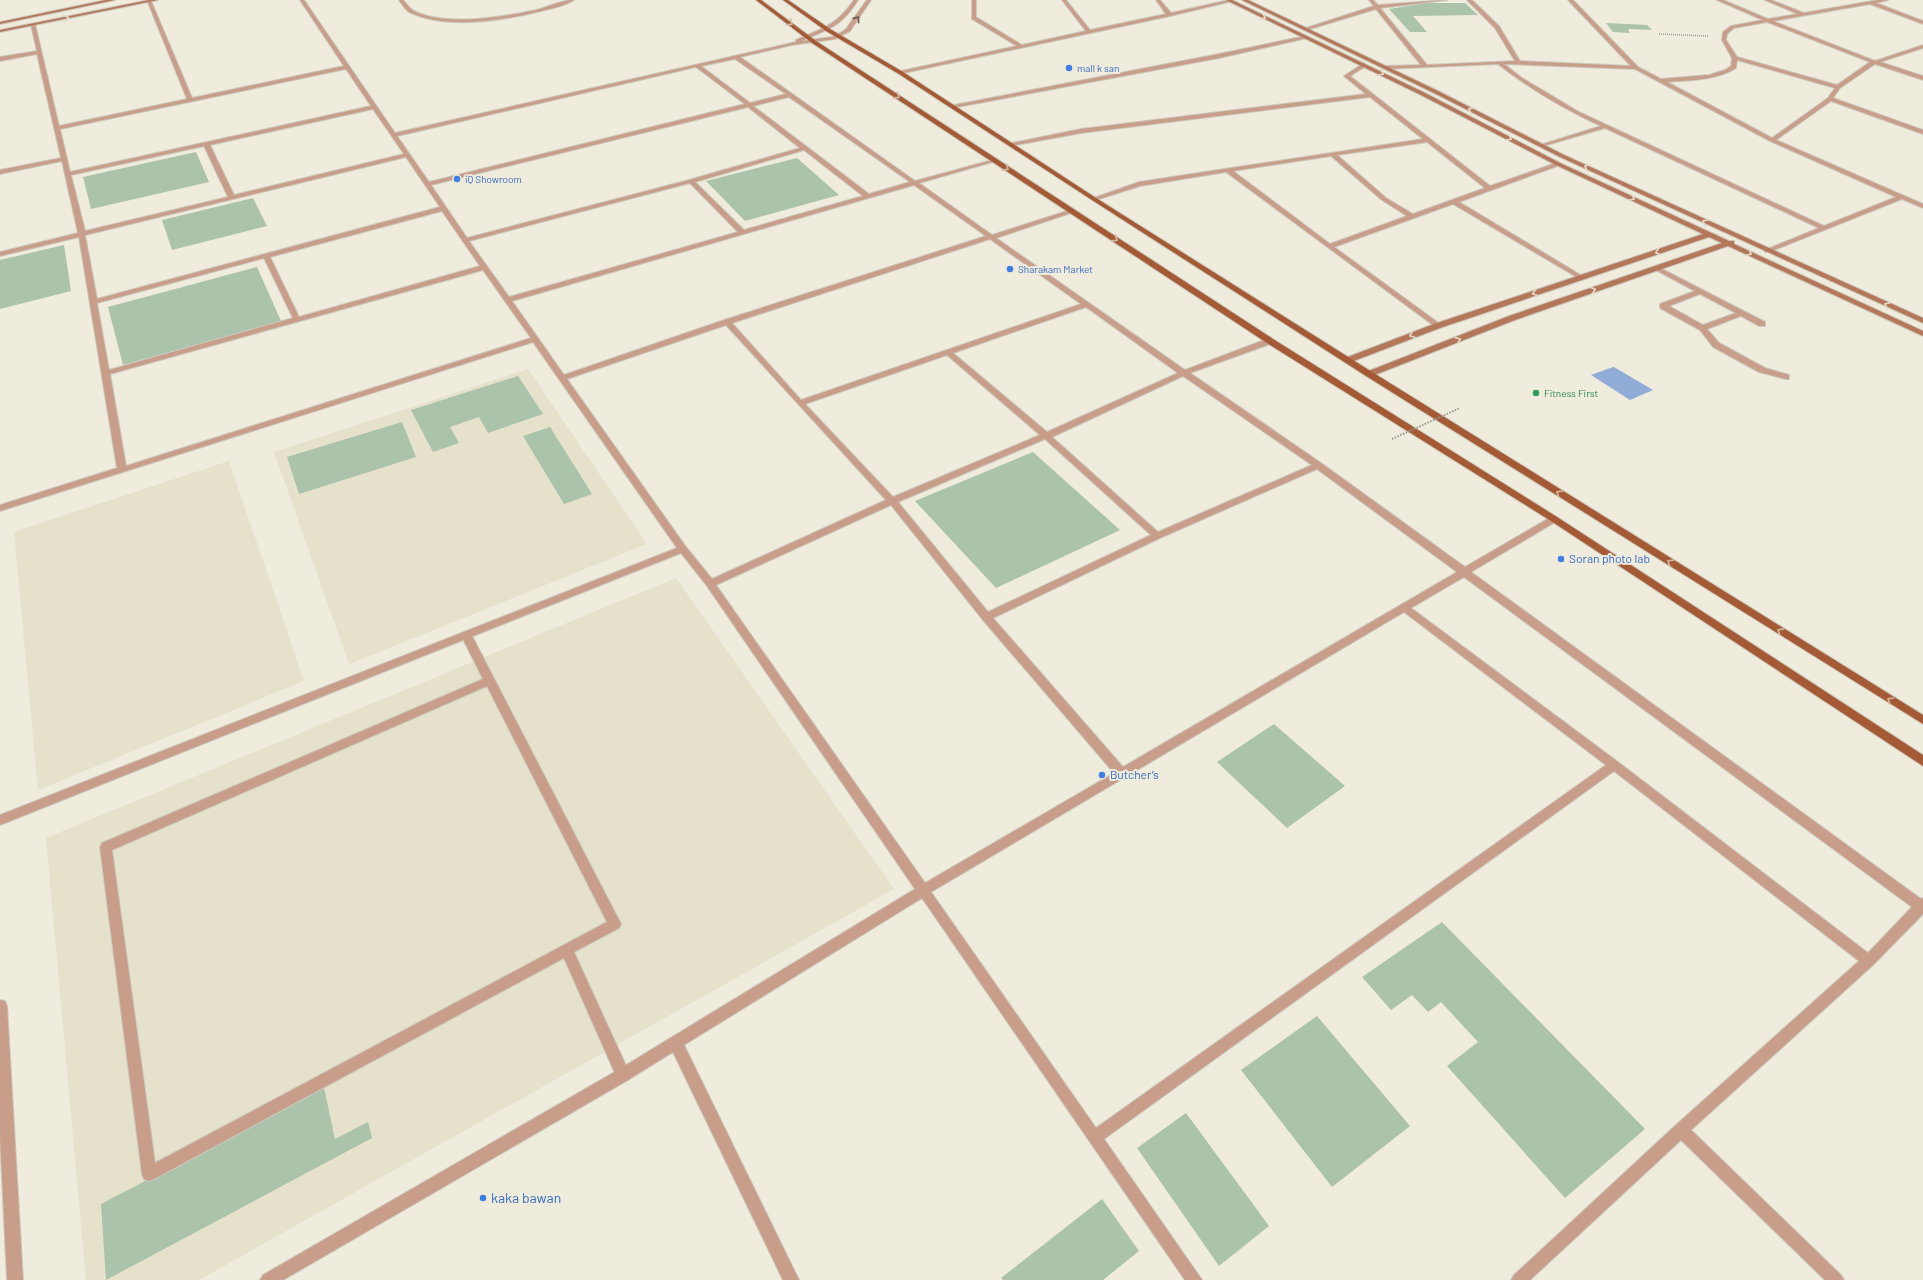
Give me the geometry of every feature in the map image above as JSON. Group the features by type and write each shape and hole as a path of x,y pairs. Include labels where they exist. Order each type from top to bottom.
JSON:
{"main road":[{"path":"758,0 814,42 1270,341 1554,519 1923,761"},
{"path":"785,0 828,30 901,73 1094,199 1369,374 1923,720"}],"street":[{"path":"0,23 113,0"},
{"path":"0,31 156,0"},
{"path":"302,0 465,240 683,549 710,584 1194,1280"},
{"path":"401,0 408,9 422,15 464,20 489,20 527,15 550,9 572,0"},
{"path":"792,44 828,30 839,23 848,13 856,0"},
{"path":"393,135 792,44 814,42 839,36 848,30 869,0"},
{"path":"974,0 974,18 1022,47"},
{"path":"1064,0 1090,32"},
{"path":"1158,0 1170,15"},
{"path":"1244,0 1386,68 1542,146 1722,230 1923,321"},
{"path":"1371,0 1425,66"},
{"path":"1305,29 1376,7 1445,0"},
{"path":"1469,0 1497,27 1518,62"},
{"path":"1570,0 1636,68 1772,140 1923,206"},
{"path":"1719,0 1767,21 1874,63 1923,78"},
{"path":"1767,0 1804,14"},
{"path":"1861,0 1923,23"},
{"path":"1660,81 1717,74 1734,67 1735,58 1724,40 1725,33 1733,27 1886,0"},
{"path":"901,73 1230,1 1364,64 1558,164 1923,334"},
{"path":"149,2 190,100"},
{"path":"42,14 54,17 51,21"},
{"path":"25,26 20,26 18,22 27,18"},
{"path":"33,25 82,234 122,470"},
{"path":"952,106 1219,56 1305,36"},
{"path":"1772,140 1830,99 1838,87 1874,63 1923,46"},
{"path":"0,59 40,52"},
{"path":"736,57 1184,373 1318,465 1922,906 1869,961 1681,1130 1519,1280"},
{"path":"1735,58 1838,87"},
{"path":"1386,68 1498,62 1636,68"},
{"path":"1498,62 1520,79 1559,103 1604,126 1824,228"},
{"path":"1364,64 1346,76 1490,189"},
{"path":"698,66 867,196"},
{"path":"57,128 347,67"},
{"path":"1010,144 1082,131 1370,95"},
{"path":"427,184 790,96"},
{"path":"1830,99 1923,132"},
{"path":"68,174 374,107"},
{"path":"1542,146 1604,126"},
{"path":"1094,199 1139,184 1427,140"},
{"path":"206,143 232,198"},
{"path":"465,240 690,181 804,148"},
{"path":"1332,154 1384,199 1413,217"},
{"path":"0,254 407,155"},
{"path":"0,172 64,159"},
{"path":"508,300 994,160"},
{"path":"1330,246 1558,164"},
{"path":"1227,170 1437,326"},
{"path":"690,181 742,232"},
{"path":"1768,251 1901,197"},
{"path":"1455,202 1582,278"},
{"path":"93,302 444,208"},
{"path":"563,378 727,322 1072,211"},
{"path":"1348,360 1437,326 1722,230"},
{"path":"1369,374 1512,318 1728,244 1740,238"},
{"path":"266,256 297,319"},
{"path":"105,373 485,267"},
{"path":"1656,268 1762,324"},
{"path":"1702,291 1662,306 1703,328 1716,345 1762,370 1786,377"},
{"path":"800,403 1087,304"},
{"path":"1703,328 1742,313"},
{"path":"727,322 800,403 892,501 986,617 1122,774"},
{"path":"0,508 536,339"},
{"path":"710,584 892,501 1046,436 1184,373 1270,341"},
{"path":"948,352 1046,436 1157,536"},
{"path":"986,617 1157,536 1318,465"},
{"path":"268,1280 623,1075 923,891 1554,519"},
{"path":"0,820 683,549"},
{"path":"1404,607 1614,765 1869,961"},
{"path":"466,635 490,680 615,924 149,1174 106,847 490,680"},
{"path":"1094,1138 1614,765"},
{"path":"567,950 623,1075"},
{"path":"0,1006 15,1280"},
{"path":"676,1042 791,1280"},
{"path":"1681,1130 1836,1280"}],"path":[{"path":"1659,34 1724,37"},
{"path":"1392,439 1460,408"}],"shaded area":[{"path":"528,369 647,544 349,664 274,452"},
{"path":"229,461 304,681 38,790 14,532"},
{"path":"676,578 894,889 199,1280 86,1280 46,838"}],"green space":[{"path":"1427,3 1465,3 1478,15 1413,16 1427,32 1410,32 1389,9"},
{"path":"1606,23 1647,25 1652,30 1628,29 1630,33 1613,32"},
{"path":"196,152 209,182 91,209 83,177"},
{"path":"797,158 839,195 745,221 706,181"},
{"path":"253,198 267,226 172,250 162,220"},
{"path":"64,245 71,291 0,309 0,260"},
{"path":"257,267 281,321 123,365 108,307"},
{"path":"518,376 543,414 488,433 479,417 450,427 459,443 433,452 411,410"},
{"path":"402,422 416,457 299,494 287,457"},
{"path":"550,427 592,494 564,504 523,436"},
{"path":"1033,452 1120,530 996,588 915,501"},
{"path":"1274,724 1345,786 1287,828 1217,762"},
{"path":"1442,922 1645,1129 1565,1198 1447,1066 1478,1042 1441,1002 1428,1012 1412,995 1391,1010 1362,977"},
{"path":"1317,1016 1410,1126 1332,1187 1241,1070"},
{"path":"324,1088 335,1139 368,1122 372,1138 106,1280 101,1204"},
{"path":"1186,1113 1269,1226 1219,1266 1137,1148"},
{"path":"1102,1199 1139,1251 1103,1280 1003,1280 1001,1278"}],"water":[{"path":"1613,367 1653,390 1630,400 1591,375"}],"place":[{"name":"mall k san","path":"1069,68"},
{"name":"iQ Showroom","path":"457,179"},
{"name":"Sharakam Market","path":"1010,269"},
{"name":"Fitness First","path":"1536,393"},
{"name":"Soran photo lab","path":"1561,559"},
{"name":"Butcher’s","path":"1102,775"},
{"name":"kaka bawan","path":"483,1198"}]}
